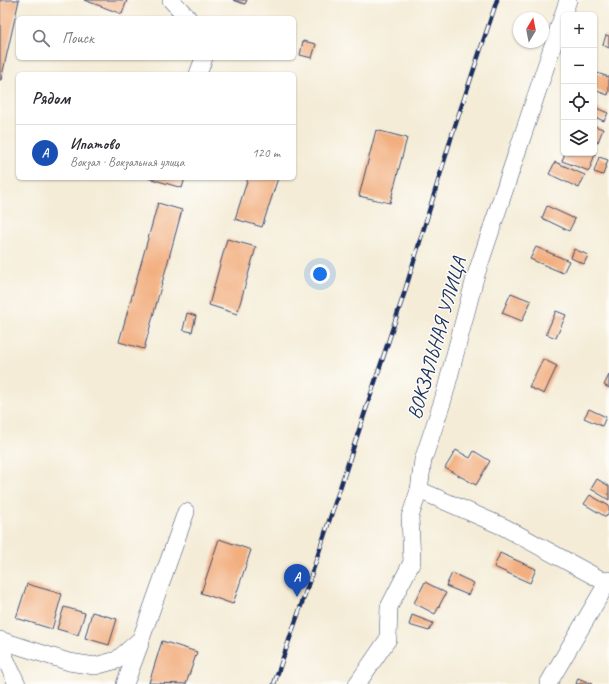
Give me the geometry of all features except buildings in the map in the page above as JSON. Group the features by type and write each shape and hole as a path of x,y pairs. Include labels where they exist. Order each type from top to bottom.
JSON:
{"street":[{"path":"171,0 186,16"},
{"name":"ВОКЗАЛЬНАЯ УЛИЦА","path":"357,684 388,639 388,608 412,562 410,517 419,490 423,460 443,400 475,278 568,0"},
{"path":"199,72 203,60"},
{"path":"419,490 504,527 608,582 548,684"},
{"path":"125,684 186,512"},
{"path":"0,640 69,662 95,666 117,660 141,640"},
{"path":"0,647 16,684"}],"railway":[{"path":"274,684 404,294 452,135 497,0"}],"place":[{"name":"Ипатово","path":"297,597"}]}
